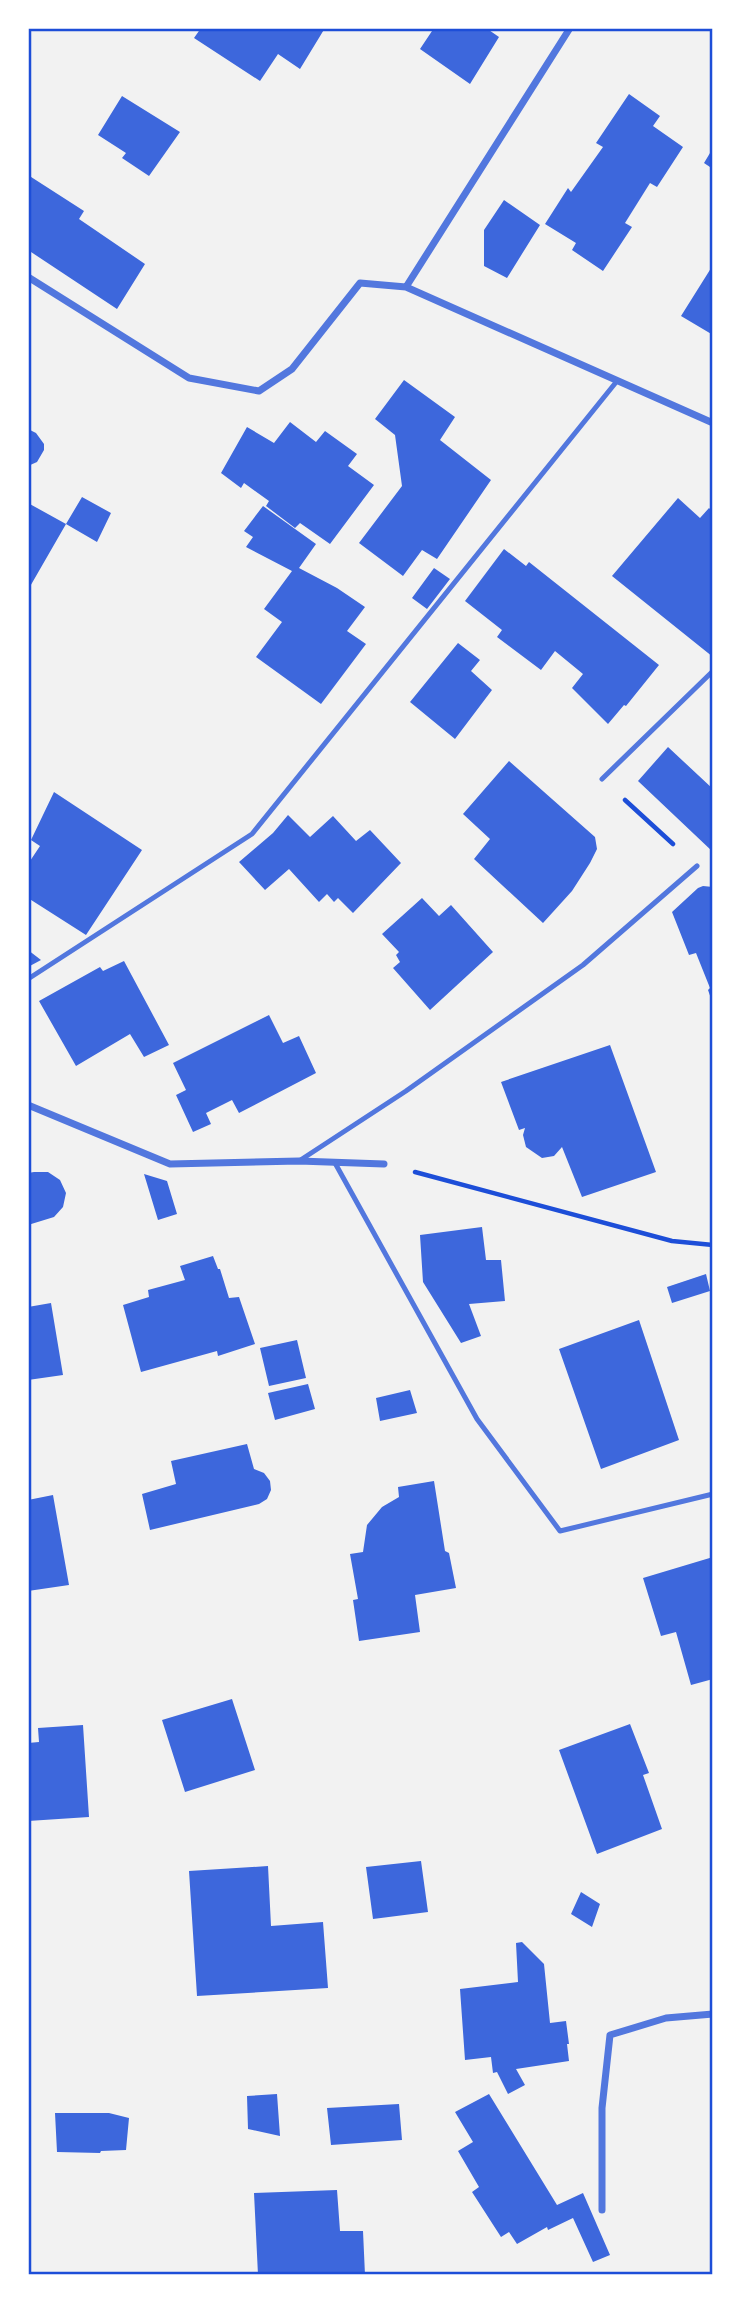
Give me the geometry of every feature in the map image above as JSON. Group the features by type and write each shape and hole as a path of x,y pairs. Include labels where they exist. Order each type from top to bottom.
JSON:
{"street":[{"path":"406,288 570,28"},
{"path":"28,277 189,378 259,391 292,369 360,283 406,288 713,423"},
{"path":"28,1105 170,1164 299,1161 384,1164"},
{"path":"602,2210 602,2108 610,2035 666,2018 713,2014"}],"lane":[{"path":"28,979 253,834 618,381"},
{"path":"602,779 713,671"},
{"path":"299,1161 406,1091 583,965 697,866"},
{"path":"335,1163 477,1419 560,1531 713,1494"}],"path":[{"path":"602,779 697,866"},
{"path":"384,1164 672,1241 713,1245"}],"building":[{"path":"201,28 325,28 300,69 278,54 260,81 194,38"},
{"path":"434,28 486,28 499,37 470,84 420,49"},
{"path":"629,94 660,116 653,126 683,147 657,187 650,183 625,223 632,227 603,271 572,250 576,243 545,224 568,188 571,192 603,147 596,143"},
{"path":"122,96 180,132 149,176 122,158 126,153 98,135"},
{"path":"713,148 713,169 704,163"},
{"path":"28,175 84,211 79,219 145,264 117,309 28,250"},
{"path":"504,200 540,225 507,278 484,266 484,230"},
{"path":"713,265 713,335 681,316"},
{"path":"404,380 455,417 440,440 491,480 437,559 422,550 403,576 359,543 402,486 395,435 375,419"},
{"path":"290,422 316,442 325,431 357,454 348,466 374,485 330,544 300,523 295,528 266,506 269,501 244,483 241,488 221,473 247,427 274,443"},
{"path":"28,429 36,433 44,444 44,450 37,462 28,466"},
{"path":"82,497 111,513 97,542 66,524"},
{"path":"678,498 700,518 709,508 713,512 713,657 612,576"},
{"path":"28,503 66,524 28,590"},
{"path":"263,506 316,544 299,568 337,588 365,607 347,631 366,644 321,704 256,657 282,622 264,609 292,571 246,547 253,537 244,531"},
{"path":"504,549 526,566 529,562 659,665 608,724 572,688 583,674 555,651 541,670 497,637 502,630 465,601"},
{"path":"434,568 450,579 427,609 412,598"},
{"path":"458,643 480,660 471,671 492,690 455,739 410,702"},
{"path":"668,747 713,789 713,852 638,781"},
{"path":"509,761 595,837 597,849 590,863 572,891 543,923 474,859 490,839 463,814"},
{"path":"54,792 142,850 86,935 28,898 28,864 40,846 31,840"},
{"path":"288,815 310,837 333,816 356,841 370,830 401,863 353,913 338,898 334,902 327,894 319,902 289,869 265,890 239,862 273,833"},
{"path":"703,886 713,887 713,1004 708,990 710,988 696,953 689,955 672,912"},
{"path":"422,898 439,916 451,905 493,952 430,1010 393,968 400,962 396,955 399,952 382,934"},
{"path":"28,950 41,960 28,967"},
{"path":"124,961 169,1045 144,1057 130,1034 76,1066 39,1001 100,967 103,971"},
{"path":"269,1015 283,1043 299,1036 316,1073 239,1113 232,1100 206,1113 211,1124 193,1132 176,1095 186,1090 173,1063"},
{"path":"610,1045 656,1172 582,1197 562,1147 554,1156 542,1158 526,1147 523,1135 525,1128 519,1130 501,1082"},
{"path":"48,1172 60,1180 66,1193 63,1207 54,1217 28,1225 28,1173"},
{"path":"144,1174 167,1181 177,1214 158,1220"},
{"path":"482,1227 486,1260 501,1260 505,1301 469,1304 481,1336 461,1343 423,1282 420,1235"},
{"path":"213,1256 229,1298 239,1297 255,1344 218,1356 217,1351 141,1372 123,1305 149,1297 148,1290 185,1280 180,1266"},
{"path":"706,1274 710,1291 672,1303 667,1287"},
{"path":"51,1303 63,1375 28,1380 28,1307"},
{"path":"639,1320 679,1440 601,1469 559,1349"},
{"path":"297,1340 306,1378 269,1386 260,1348"},
{"path":"308,1384 315,1409 275,1420 268,1393"},
{"path":"410,1390 417,1413 380,1421 376,1398"},
{"path":"247,1444 254,1469 264,1473 270,1481 271,1490 267,1499 259,1504 150,1530 142,1494 176,1484 171,1461"},
{"path":"434,1481 445,1551 449,1553 456,1588 415,1595 420,1632 359,1641 353,1600 358,1599 350,1554 363,1552 367,1525 382,1507 399,1497 398,1487"},
{"path":"53,1495 69,1585 28,1591 28,1500"},
{"path":"713,1557 713,1679 691,1685 676,1632 661,1636 643,1578"},
{"path":"232,1699 255,1770 185,1792 162,1720"},
{"path":"630,1724 649,1773 643,1775 662,1829 597,1854 559,1750"},
{"path":"83,1725 89,1817 28,1821 28,1743 39,1742 38,1728"},
{"path":"421,1861 428,1912 373,1919 366,1867"},
{"path":"268,1866 271,1926 323,1922 328,1988 197,1996 189,1871"},
{"path":"581,1892 600,1904 592,1927 571,1914"},
{"path":"522,1942 544,1964 550,2023 566,2021 569,2061 516,2069 525,2085 508,2094 497,2072 493,2073 491,2057 465,2060 460,1989 518,1982 516,1943"},
{"path":"277,2094 280,2136 248,2129 247,2096"},
{"path":"489,2094 557,2205 583,2193 610,2255 593,2262 573,2218 548,2230 547,2227 517,2244 509,2232 501,2237 472,2192 479,2187 458,2151 473,2142 455,2112"},
{"path":"399,2104 402,2140 331,2145 327,2108"},
{"path":"55,2113 109,2113 129,2118 126,2150 100,2153 57,2152"},
{"path":"337,2190 340,2231 363,2231 365,2275 258,2275 254,2193"}]}
